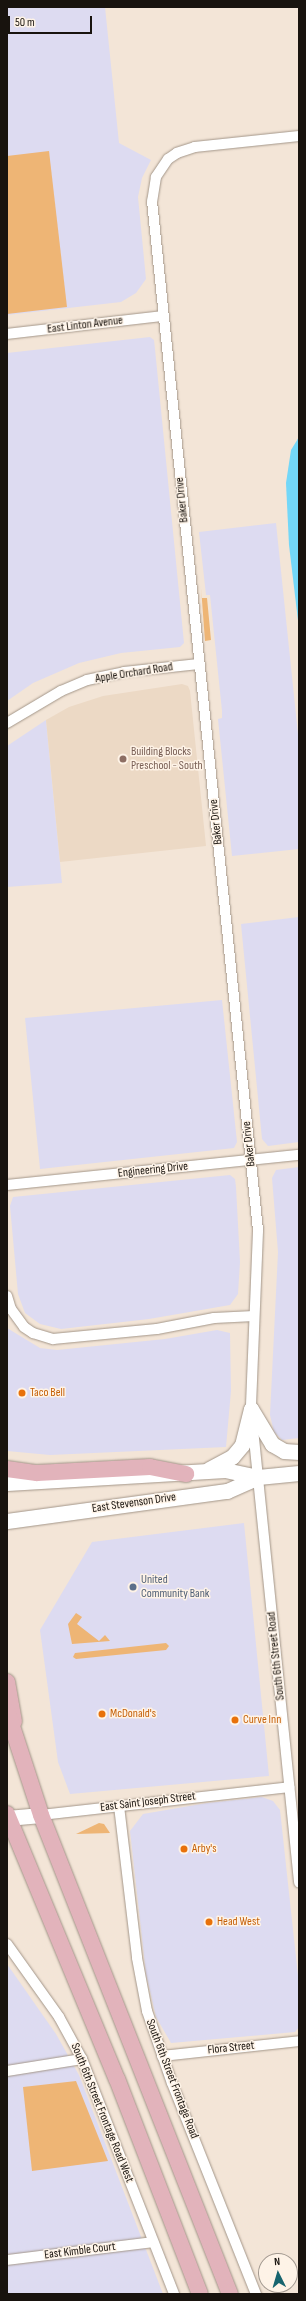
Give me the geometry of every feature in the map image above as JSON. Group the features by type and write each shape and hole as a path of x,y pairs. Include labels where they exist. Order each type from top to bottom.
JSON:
{"main road":[{"path":"251,1409 272,1444 284,1451 299,1452"},
{"path":"7,1470 37,1473 150,1467 193,1473 226,1460 240,1448 244,1440 251,1409"},
{"name":"East Stevenson Drive","path":"7,1483 224,1470 258,1477 299,1473"},
{"name":"East Stevenson Drive","path":"7,1521 227,1491 258,1477"},
{"path":"7,1682 17,1740"},
{"path":"7,1711 41,1815 230,2294"},
{"name":"East Saint Joseph Street","path":"8,1817 41,1815"},
{"path":"8,1817 117,2078 200,2294"}],"street":[{"name":"Baker Drive","path":"258,1477 251,1409 258,1231 152,201 153,184 160,169 177,152 195,147 299,136"},
{"name":"East Linton Avenue","path":"7,334 163,316"},
{"name":"Apple Orchard Road","path":"7,722 61,691 87,680 124,672 199,664"},
{"name":"Engineering Drive","path":"7,1185 299,1155"},
{"path":"7,1296 11,1309 24,1327 33,1333 53,1339 161,1328 214,1318 254,1316"},
{"name":"South 6th Street Road","path":"258,1477 299,1883"},
{"name":"East Saint Joseph Street","path":"41,1815 289,1787"},
{"name":"South 6th Street Frontage Road","path":"119,1806 142,1987 162,2056 256,2294"},
{"name":"South 6th Street Frontage Road West","path":"7,1944 59,2017 82,2059 174,2294"},
{"name":"Flora Street","path":"162,2056 299,2041"},
{"path":"7,2071 82,2059"},
{"name":"East Kimble Court","path":"7,2260 153,2242"}],"shaded area":[{"path":"7,7 105,7 119,143 151,160 142,178 138,197 146,279 136,293 121,302 7,315"},
{"path":"49,151 67,307 7,314 7,156"},
{"path":"150,337 154,340 155,349 184,643 180,647 121,653 79,663 33,683 7,701 7,353"},
{"path":"276,523 299,744 299,849 232,856 218,719 222,718 222,711 210,595 206,595 199,532"},
{"path":"201,587 202,598 207,598 211,640 205,641"},
{"name":"Building Blocks Preschool - South","path":"182,684 188,686 190,691 206,846 60,862 46,720 69,707 103,696"},
{"path":"46,720 62,883 7,887 7,746"},
{"path":"299,917 299,1142 268,1146 262,1139 241,924"},
{"path":"222,1000 237,1142 234,1148 40,1169 25,1018"},
{"path":"299,1167 299,1438 282,1440 274,1432 270,1415 278,1252 272,1178 276,1170"},
{"path":"230,1175 235,1179 236,1187 240,1262 238,1294 230,1305 149,1319 61,1329 40,1324 25,1313 18,1294 10,1206 13,1197"},
{"path":"7,1328 40,1348 57,1350 165,1339 217,1330 230,1333 231,1391 226,1447 50,1455 7,1451"},
{"path":"244,1523 269,1776 70,1794 58,1762 40,1630 92,1542"},
{"path":"76,1613 82,1617 77,1624 99,1641 105,1635 110,1641 72,1644 68,1624"},
{"path":"166,1643 169,1646 166,1650 76,1659 73,1657 75,1653"},
{"path":"262,1797 273,1801 280,1810 299,1985 299,2027 295,2032 171,2043 156,2017 146,1974 130,1831 143,1814 207,1803"},
{"path":"99,1823 104,1824 110,1833 76,1834"},
{"path":"7,1964 56,2034 79,2075 163,2294 7,2294"},
{"path":"76,2081 108,2161 32,2171 23,2087"}],"water":[{"path":"299,437 299,629 289,545 286,483 291,450"}],"place":[{"name":"Building Blocks Preschool - South","path":"123,759"},
{"name":"Taco Bell","path":"22,1393"},
{"name":"United Community Bank","path":"133,1587"},
{"name":"McDonald's","path":"102,1714"},
{"name":"Curve Inn","path":"235,1720"},
{"name":"Arby's","path":"184,1849"},
{"name":"Head West","path":"209,1922"}]}
